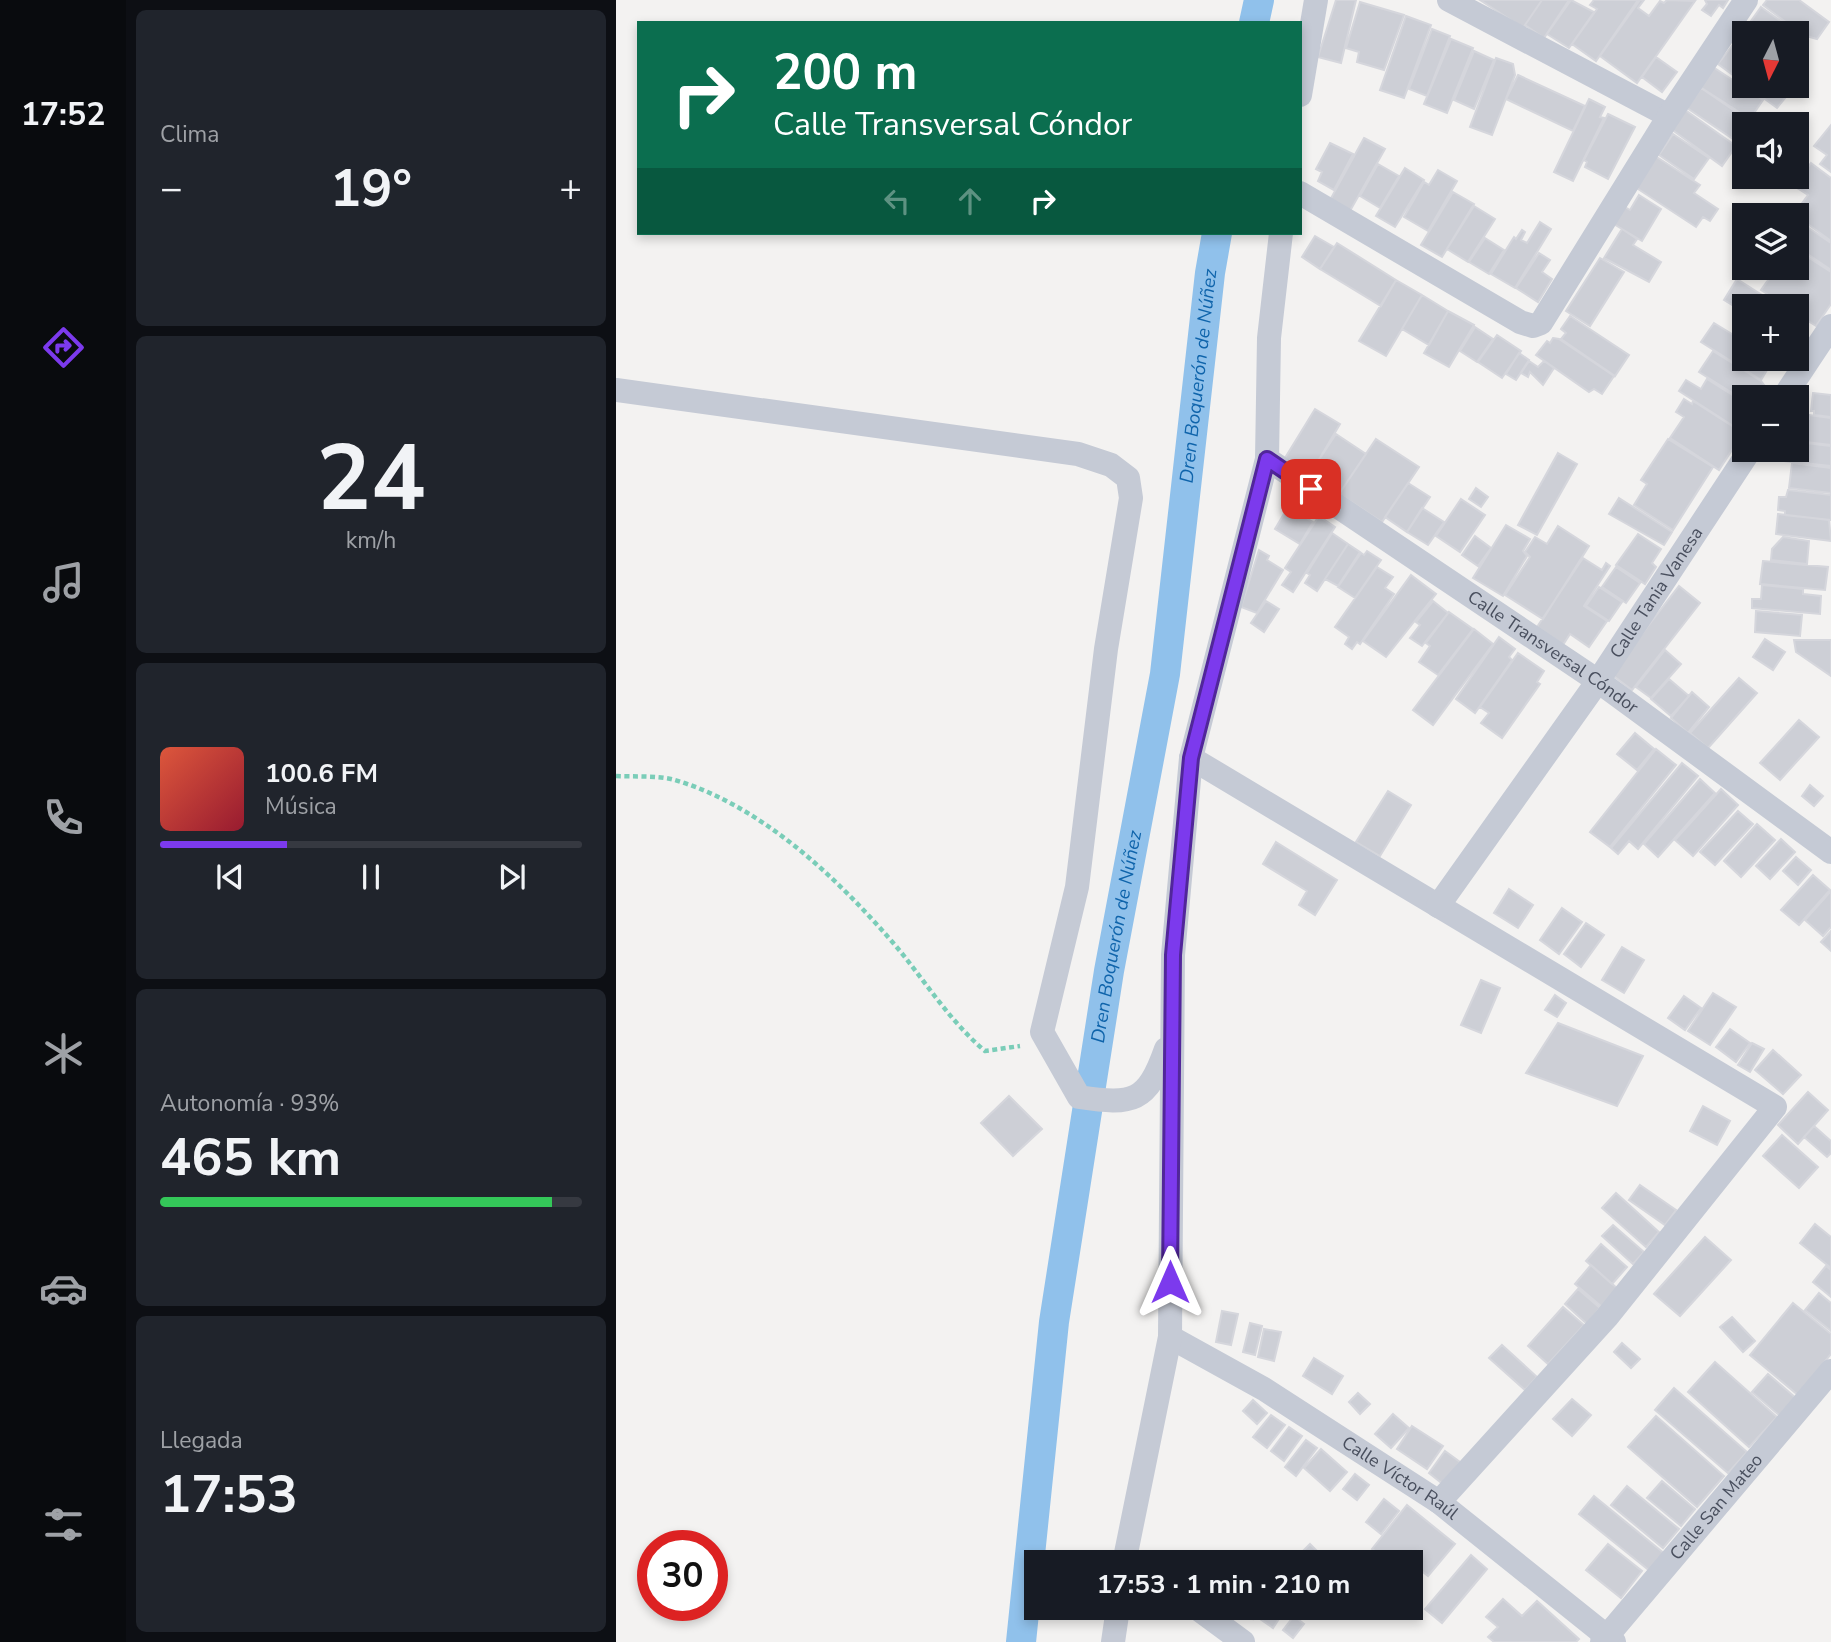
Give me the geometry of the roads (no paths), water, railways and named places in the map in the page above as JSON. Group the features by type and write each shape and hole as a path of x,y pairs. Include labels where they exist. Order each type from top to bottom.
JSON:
{"street":[{"path":"1302,83 1316,0"},
{"path":"1449,0 1669,116"},
{"path":"1302,194 1520,322 1533,326 1541,323 1669,116 1746,0"},
{"path":"1130,1550 1170,1337 1173,955 1191,758 1267,459 1269,338 1281,235"},
{"path":"1792,385 1831,326"},
{"path":"616,390 1078,454 1111,465 1128,478 1131,498 1106,649 1077,887 1042,1032 1079,1097 1117,1103 1140,1095 1156,1076 1172,1033"},
{"name":"Calle Transversal Cóndor","path":"1267,459 1598,681 1831,852"},
{"name":"Calle Tania Vanesa","path":"1438,906 1598,681 1742,462"},
{"path":"1191,758 1775,1107 1607,1317 1439,1502"},
{"name":"Calle Víctor Raúl","path":"1170,1337 1264,1390 1439,1502 1607,1640"},
{"name":"Calle San Mateo","path":"1607,1640 1831,1371"},
{"path":"1113,1642 1116,1620"},
{"path":"1213,1620 1243,1642"}],"waterway":[{"name":"Dren Boquerón de Núñez","path":"1254,21 1259,0"},
{"name":"Dren Boquerón de Núñez","path":"1021,1642 1054,1322 1109,971 1165,674 1210,273 1217,235"}]}
